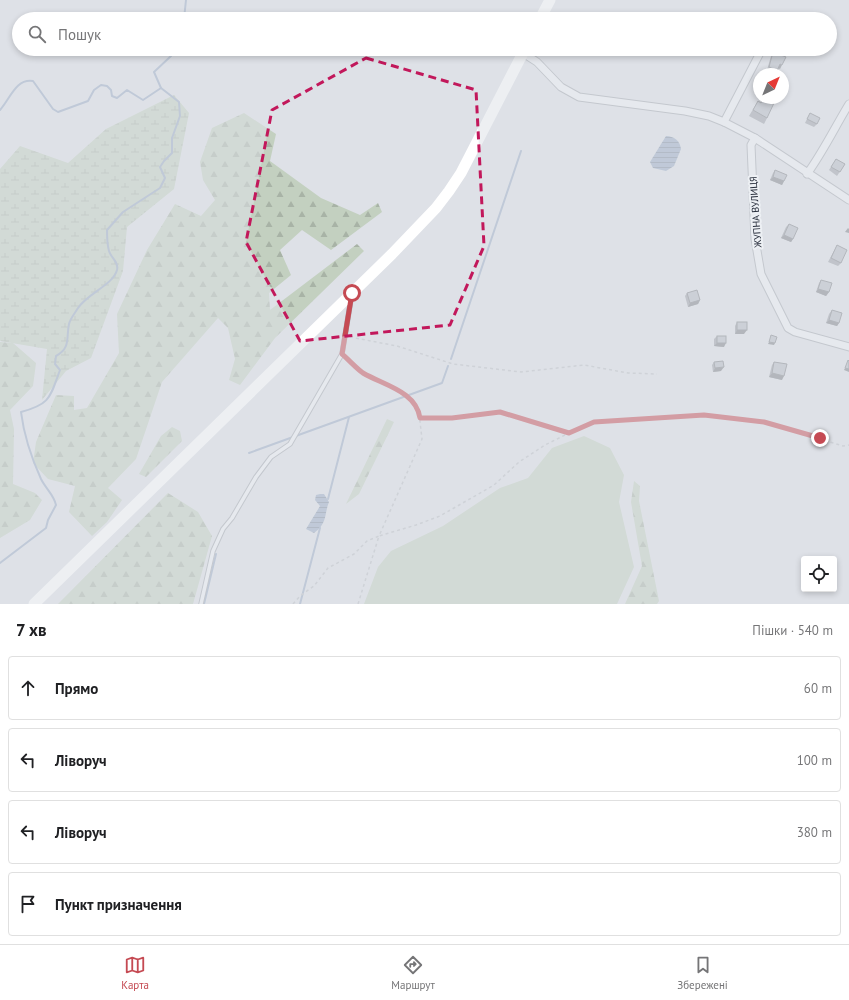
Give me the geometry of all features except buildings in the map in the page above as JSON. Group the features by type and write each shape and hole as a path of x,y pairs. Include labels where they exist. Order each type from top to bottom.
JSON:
{"main road":[{"path":"544,12 550,0"},
{"path":"34,604 418,228 449,191 460,173 521,56"}],"street":[{"path":"530,56 561,87 579,97 685,111 709,116 724,122 755,138 807,174 849,200"},
{"path":"724,122 758,56"},
{"path":"807,174 849,104"},
{"name":"ЖУПНА ВУЛИЦЯ","path":"755,138 751,145 755,239 761,274 788,328 795,332 849,347"}],"lane":[{"path":"201,604 213,551 223,528 232,518 256,477 271,457 290,444 342,354 352,293"}],"path":[{"path":"346,336 397,346 454,364 521,372 584,365 628,373 657,374"},
{"path":"342,354 362,372 410,398 417,406 420,418 422,440 379,536 358,604"},
{"path":"420,418 452,418 500,412 569,433"},
{"path":"293,604 300,596 308,591 328,568 354,554 367,541 440,516 494,485 519,462 545,444 594,422 704,415 764,422 843,446 849,446"}],"highlighted area":[{"path":"366,58 476,90 484,246 450,325 300,341 246,242 272,110"}],"green space":[{"path":"174,95 189,113 174,189 127,227 123,271 91,358 66,371 42,400 47,349 0,341 0,169 20,146 68,163 106,129"},
{"path":"244,113 276,134 270,161 321,198 360,215 378,203 382,212 331,250 302,230 280,250 291,275 269,293 270,310 357,244 364,251 275,338 240,385 229,380 235,359 228,328 218,318 162,382 136,459 108,488 122,500 107,522 92,536 69,512 75,486 48,479 33,463 36,442 56,395 74,396 74,410 87,408 119,353 117,314 147,250 175,204 201,216 215,200 203,180 200,162 212,128"},
{"path":"0,342 13,343 36,363 33,386 10,410 14,429 13,484 35,493 42,500 30,520 0,538"},
{"path":"387,419 394,422 359,494 346,504"},
{"path":"172,427 180,431 182,441 146,477 139,474 161,436"},
{"path":"584,436 610,448 624,475 619,502 634,567 617,604 364,604 378,567 391,551 443,526 500,488 528,478 552,448"},
{"path":"634,481 640,486 639,501 659,601 657,604 625,604 642,566 631,502"},
{"path":"168,493 198,512 212,536 193,604 58,604"}],"water":[{"path":"666,136 672,137 676,140 681,149 674,166 666,171 653,168 650,162"},
{"path":"324,494 329,502 324,522 322,526 314,533 306,529 320,506 315,500 316,495"}],"waterway":[{"path":"185,12 186,0"},
{"path":"0,563 46,528 48,520 56,505 54,498 41,479 34,463 28,446 21,412 38,406 48,398 60,370 55,364 56,356 61,353 66,346 71,318 82,303 106,285 115,275 117,267 116,262 109,251 107,243 107,230 123,212 160,188 165,178 160,167 172,153 172,138 180,116 179,102 161,88 154,72 171,56"},
{"path":"0,110 14,90 22,83 27,81 33,81 53,109 58,112 88,101 94,90 101,85 107,86 111,90 112,96 117,98 127,90 143,100 161,88"},
{"path":"451,359 521,151"},
{"path":"249,453 442,383 448,366"},
{"path":"328,499 349,417"},
{"path":"300,604 320,528"},
{"path":"204,604 216,554"}],"route":[{"path":"352,293 349,322 342,354 362,372 410,398 417,406 420,418 452,418 500,412 569,433 594,422 629,421 665,416 704,415 764,422 820,438"}]}
